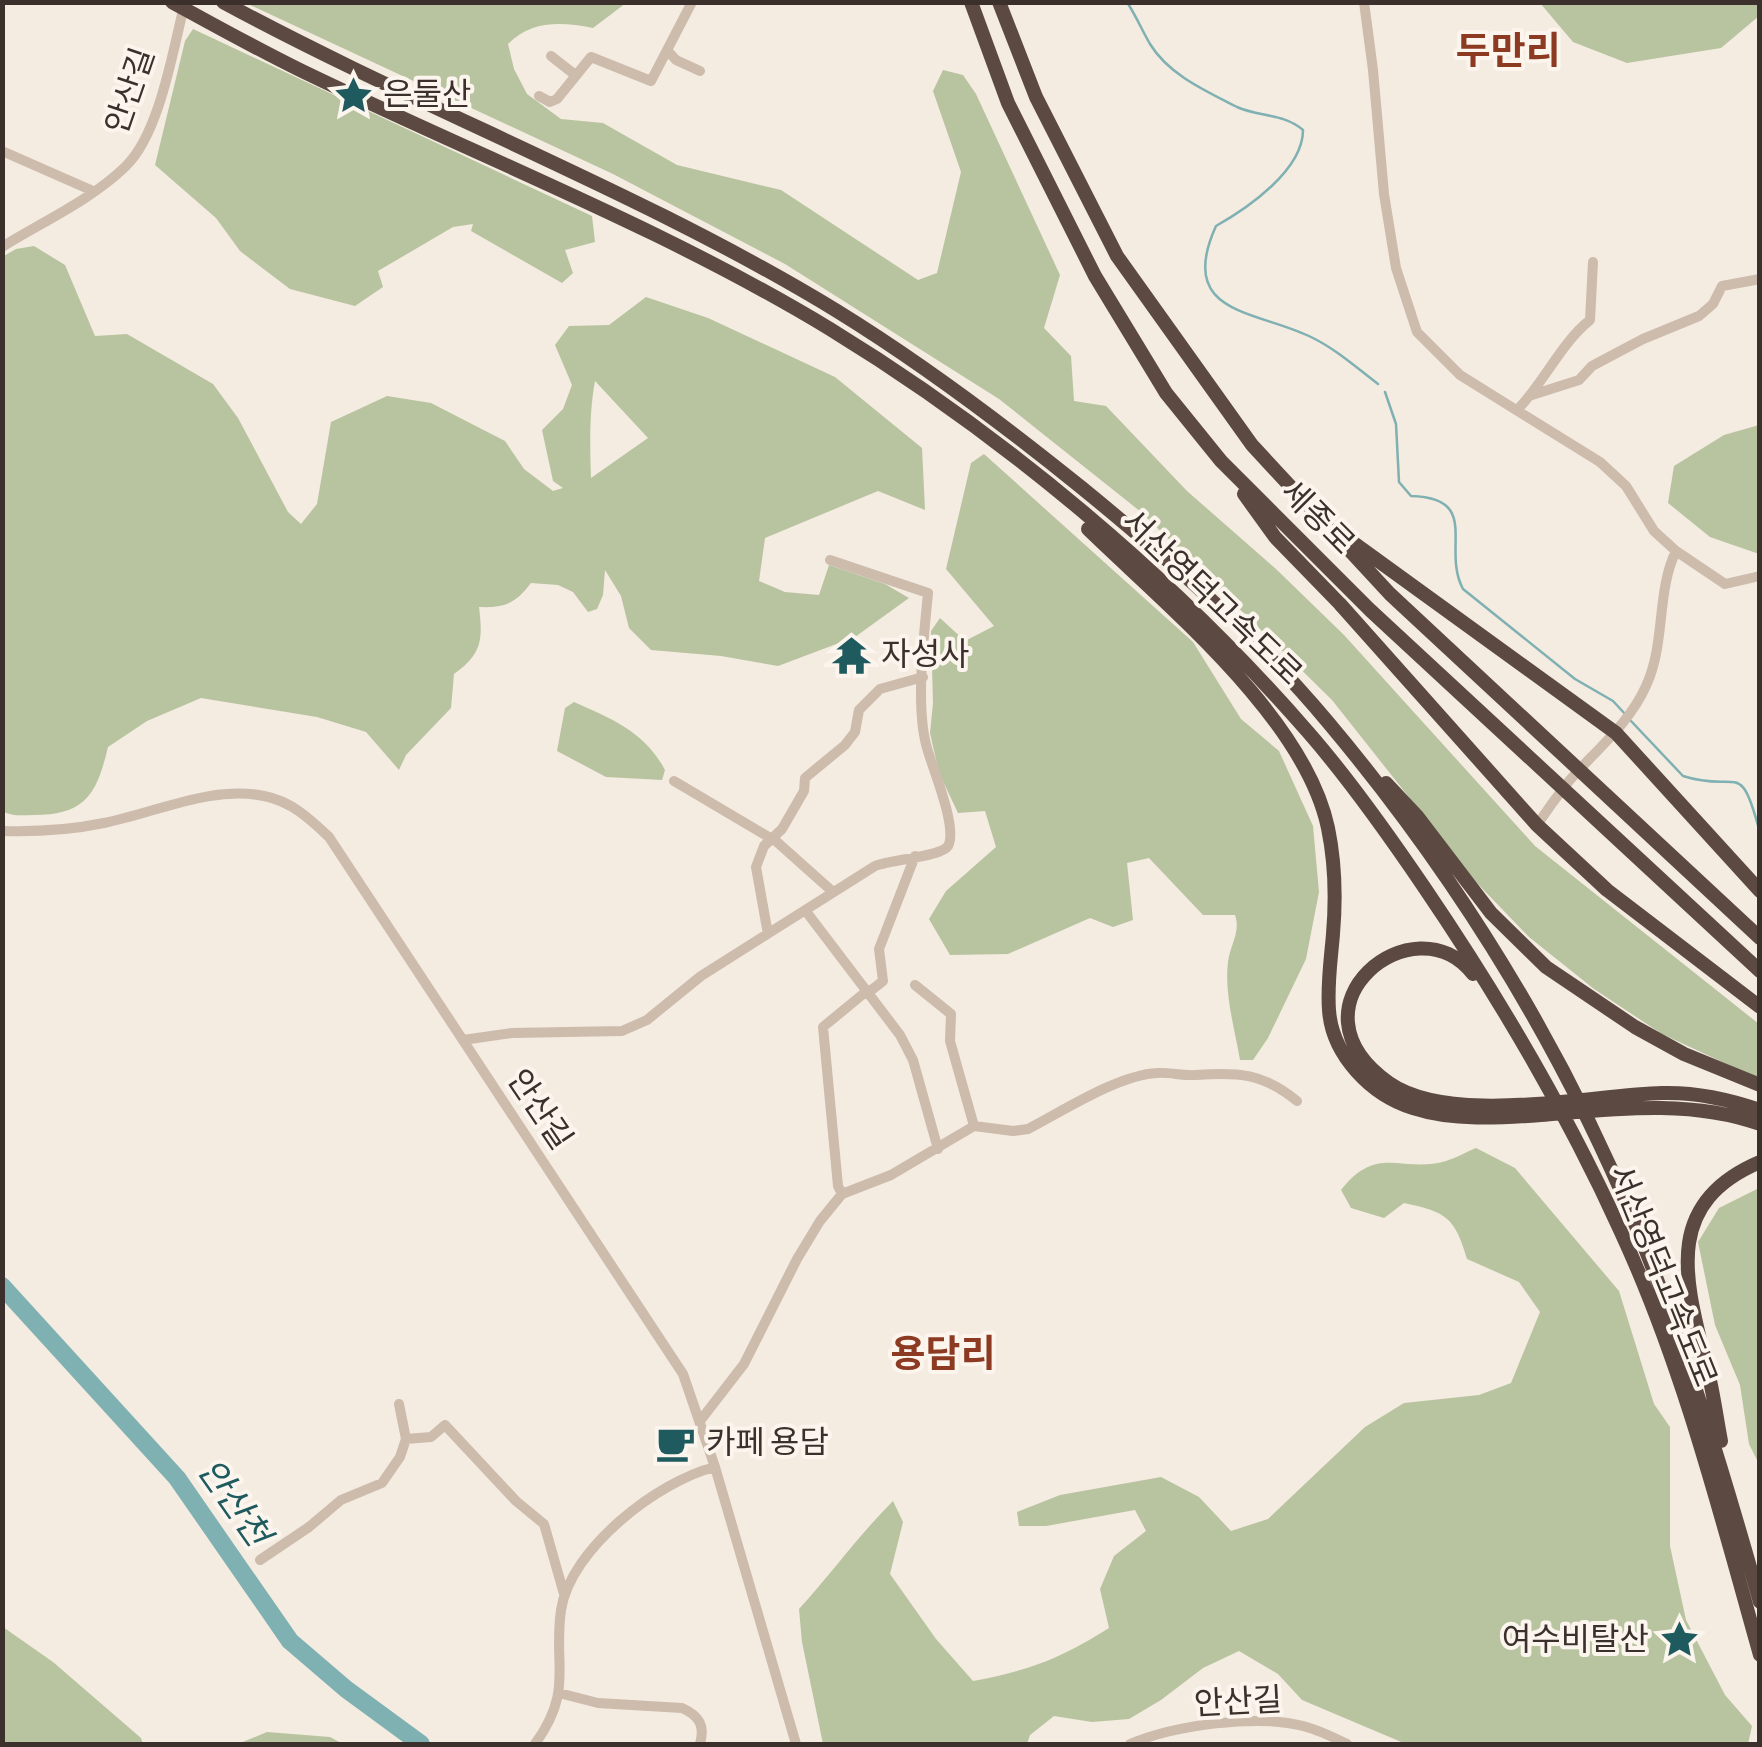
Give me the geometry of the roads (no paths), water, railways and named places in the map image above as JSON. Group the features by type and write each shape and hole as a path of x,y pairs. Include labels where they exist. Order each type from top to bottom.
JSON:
{"highway":[{"name":"서산영덕고속도로","path":"172,2 298,69 732,273 917,384 1139,561 1310,733 1394,844 1513,1026 1622,1234 1700,1446 1760,1655"},
{"name":"서산영덕고속도로","path":"223,2 305,47 740,256 837,311 1020,438 1150,543 1236,625 1325,718 1410,826 1478,924 1531,1012 1584,1113 1635,1225 1713,1439 1760,1602"},
{"name":"세종로","path":"971,2 1022,134 1095,276 1166,394 1221,461 1370,610 1760,971"},
{"name":"세종로","path":"999,2 1036,98 1116,256 1212,393 1298,498 1390,594 1760,938"},
{"path":"1012,456 1216,655 1286,735 1310,778 1327,826 1334,882 1329,1014 1343,1054 1370,1088 1412,1108 1462,1116 1610,1103 1664,1093 1704,1095 1760,1110"},
{"path":"1221,461 1275,537 1340,604 1536,824 1607,890 1760,1007"},
{"path":"1298,498 1408,584 1619,727 1760,891"},
{"path":"1325,718 1416,816 1491,912 1546,966 1635,1027 1684,1054 1760,1085"},
{"path":"1513,1026 1463,961 1444,950 1394,954 1368,970 1352,990 1347,1015 1364,1062 1393,1086 1447,1103 1533,1109"},
{"path":"1610,1103 1702,1110 1760,1124"},
{"path":"1736,1520 1708,1370 1688,1292 1686,1255 1696,1217 1716,1189 1760,1162"}],"street":[{"name":"안산길","path":"2,246 93,190 125,167 141,147 185,2"},
{"path":"539,96 550,102 557,99 590,57 651,81 692,2"},
{"path":"1364,2 1384,194 1396,268 1417,332 1460,375 1602,463 1626,486 1654,531 1676,551 1725,584 1760,576"},
{"path":"667,50 676,60 700,71"},
{"path":"551,56 574,74"},
{"path":"2,150 93,190"},
{"path":"1516,410 1532,395 1577,330 1590,320 1593,262"},
{"path":"1532,395 1579,380 1592,366 1699,316 1714,304 1722,286 1760,279"},
{"path":"1536,824 1619,727 1647,685 1656,656 1669,566 1676,551"},
{"path":"463,1040 512,1034 622,1031 647,1020 702,976 875,866 893,859 939,854 947,848 951,836 925,742 921,648 928,593 830,560"},
{"path":"768,934 756,867 764,846 804,791 805,778 856,732 859,710 880,689 922,677"},
{"path":"674,781 772,840 833,892"},
{"name":"안산길","path":"2,831 46,831 102,824 218,794 266,796 288,804 329,837 683,1374 796,1744"},
{"path":"842,1194 838,1186 824,1027 883,981 879,949 915,856"},
{"path":"806,910 900,1036 913,1060 938,1149"},
{"path":"915,986 951,1014 950,1041 974,1126"},
{"path":"700,1421 744,1364 797,1258 842,1194 891,1175 974,1126 1028,1129 1116,1085 1154,1073 1258,1076 1298,1101"},
{"path":"260,1560 341,1500 382,1484 400,1457 406,1439 398,1404"},
{"path":"406,1439 431,1437 445,1425 456,1434 516,1501 544,1524 564,1594"},
{"path":"536,1744 548,1725 559,1692 564,1594 586,1556 613,1528 690,1473 714,1467"},
{"path":"559,1692 598,1703 682,1708 701,1722 700,1744"},
{"name":"안산길","path":"1130,1744 1148,1736 1192,1728 1260,1721 1304,1726 1347,1744"}],"waterway":[{"path":"1127,2 1150,44 1167,65 1237,107 1287,121 1303,130 1301,145 1284,173 1258,198 1216,226 1206,256 1206,278 1214,294 1247,314 1322,343 1378,384"},
{"path":"1385,392 1396,424 1399,482 1411,496 1433,499 1453,515 1457,573 1463,589 1575,679 1613,701 1626,715"},
{"path":"1631,721 1683,776 1742,786 1760,833"},
{"name":"안산천","path":"2,1286 177,1478 290,1641 346,1689 421,1744"}],"place":[{"name":"은둘산","path":"353,95"},
{"name":"자성사","path":"851,655"},
{"name":"카페 용담","path":"676,1443"},
{"name":"여수비탈산","path":"1679,1640"}],"district":[{"name":"두만리","path":"1508,52"},
{"name":"용담리","path":"943,1355"}]}
